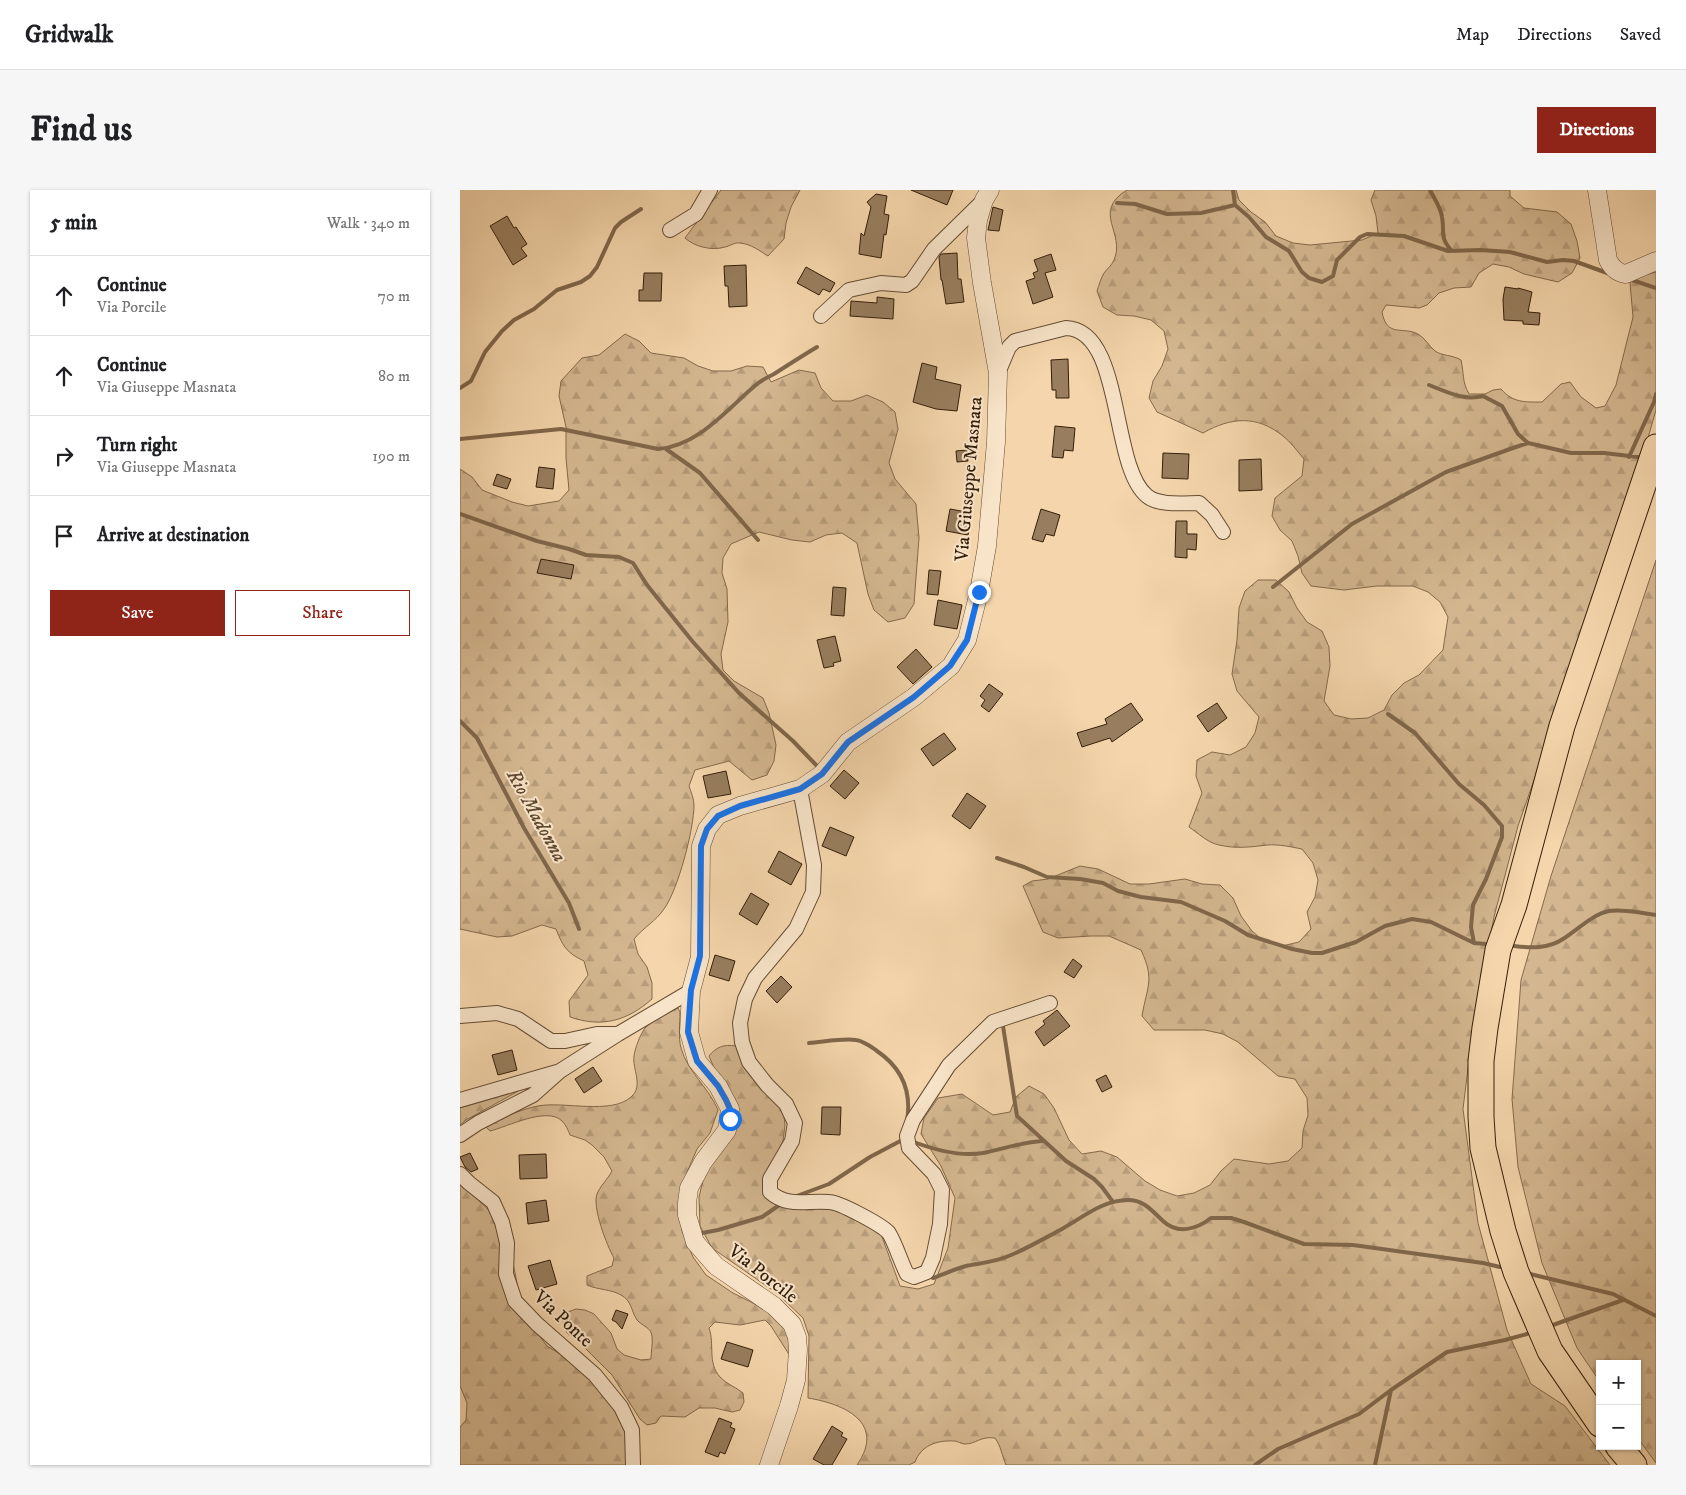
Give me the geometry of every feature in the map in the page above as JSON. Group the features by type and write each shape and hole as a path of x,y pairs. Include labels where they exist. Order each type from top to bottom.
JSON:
{"highway":[{"path":"1596,1418 1550,1351 1516,1272 1503,1232 1483,1148 1481,1061 1498,950 1514,905 1562,726 1656,447"},
{"path":"1621,1450 1634,1465"}],"street":[{"path":"670,230 696,214 710,190"},
{"path":"1597,190 1610,265 1615,270 1626,274 1656,261"},
{"path":"821,316 849,290 881,283 906,285 912,282 934,249 987,195"},
{"name":"Via Giuseppe Masnata","path":"691,990 700,956 701,846 707,829 718,816 740,806 800,789 822,774 848,742 914,697 950,666 967,640 979,592 987,546 996,442 998,374 983,292 976,238 978,220 987,195"},
{"path":"998,374 1009,347 1014,341 1066,328 1075,328 1084,333 1096,349 1110,380 1125,450 1136,481 1147,497 1166,504 1199,503 1212,514 1223,532"},
{"path":"800,789 814,865 813,892 796,929 755,978 745,999 740,1023 742,1042 749,1062 767,1085 786,1104 795,1124 792,1141 770,1179 770,1192 786,1202 832,1202 862,1216 889,1232 907,1274 914,1277 926,1272 932,1258 940,1224 942,1190 934,1174 909,1148 907,1136 913,1120 949,1065 993,1022 1050,1004"},
{"path":"460,1135 478,1123 534,1095 560,1071 691,990"},
{"name":"Via Porcile","path":"691,990 688,1032 697,1061 718,1086 730,1109 727,1130 703,1162 689,1188 687,1215 695,1242 716,1266 774,1306 792,1324 797,1338 796,1380 769,1465"},
{"path":"460,1016 497,1013 518,1019 550,1041 565,1041 598,1034 618,1034"},
{"path":"460,1100 560,1071"},
{"name":"Via Ponte","path":"460,1174 493,1202 502,1222 507,1243 506,1274 515,1301 537,1324 595,1375 621,1407 632,1430 633,1465"}],"green space":[{"path":"721,190 800,190 791,207 784,239 768,256 744,244 736,243 720,248 709,248 694,244 685,238"},
{"path":"1127,190 1236,190 1239,200 1265,222 1276,236 1293,243 1310,245 1362,240 1378,233 1376,216 1371,200 1375,190 1510,190 1510,196 1524,208 1557,212 1571,224 1580,258 1572,273 1558,282 1493,264 1479,273 1471,287 1454,288 1439,293 1427,305 1419,308 1386,305 1382,312 1384,320 1391,328 1418,334 1435,351 1461,360 1464,381 1469,394 1485,394 1501,389 1510,397 1525,402 1542,402 1561,384 1570,382 1581,397 1596,408 1605,406 1616,385 1633,317 1630,283 1636,277 1656,272 1656,410 1624,521 1518,826 1494,917 1474,1019 1463,1109 1478,1223 1507,1330 1531,1384 1565,1406 1596,1447 1596,1450 1599,1450 1610,1465 1006,1465 997,1441 995,1438 990,1438 969,1444 954,1441 935,1443 925,1448 915,1462 909,1465 857,1465 865,1450 867,1438 864,1427 857,1418 847,1411 835,1405 808,1398 809,1336 803,1318 778,1294 712,1248 700,1226 699,1197 704,1176 737,1118 735,1099 715,1070 709,1056 717,1048 728,1045 736,1046 783,1108 785,1125 783,1141 774,1159 766,1193 771,1202 784,1206 836,1210 881,1234 900,1286 918,1289 934,1284 948,1248 955,1198 941,1166 921,1134 924,1118 938,1098 962,1094 993,1115 1010,1112 1016,1097 1029,1086 1044,1094 1054,1108 1069,1140 1082,1154 1101,1151 1117,1157 1145,1181 1160,1190 1177,1196 1194,1193 1210,1185 1234,1159 1269,1164 1288,1161 1302,1148 1303,1131 1308,1115 1307,1098 1295,1079 1278,1076 1238,1042 1223,1034 1205,1030 1154,1030 1142,1016 1149,976 1141,950 1109,936 1058,938 1043,932 1023,886 1032,881 1048,879 1080,866 1098,869 1130,884 1149,884 1185,879 1202,884 1220,885 1233,898 1241,916 1252,931 1265,942 1282,946 1299,942 1311,929 1307,912 1315,897 1318,880 1313,863 1302,849 1276,845 1225,846 1215,844 1203,838 1189,827 1202,793 1196,776 1197,760 1212,752 1230,755 1246,747 1255,733 1259,717 1237,691 1232,674 1239,608 1245,591 1258,580 1276,580 1289,592 1307,622 1322,631 1329,647 1330,666 1324,701 1334,715 1351,719 1368,718 1384,710 1392,695 1404,683 1419,675 1443,650 1448,617 1440,602 1428,592 1413,586 1377,586 1344,590 1311,586 1302,573 1292,541 1280,530 1272,516 1275,498 1302,476 1304,459 1291,444 1283,436 1263,424 1234,421 1203,433 1157,412 1149,398 1153,381 1162,366 1168,349 1164,331 1151,320 1117,315 1103,307 1097,291 1104,273 1114,260 1117,250 1110,215 1111,206"},
{"path":"625,334 639,341 651,353 684,358 698,366 713,371 731,371 747,366 763,367 771,382 799,370 815,373 821,388 833,401 851,401 867,395 883,402 895,412 898,429 889,463 895,479 916,504 919,538 914,604 905,618 888,622 874,610 868,594 857,543 842,533 826,535 810,542 792,540 759,532 731,544 723,558 722,573 727,589 728,622 721,654 723,670 734,681 763,698 769,713 776,745 774,761 767,775 752,780 729,761 695,770 689,786 694,805 691,829 675,888 661,913 634,939 638,954 647,967 652,983 652,999 643,1007 624,1017 603,1022 593,1022 570,1017 569,1001 588,975 584,961 566,949 556,929 542,925 512,936 497,937 460,929 460,469 472,477 482,490 512,502 528,506 559,501 569,490 566,427 559,396 561,381 582,358 599,355"},
{"path":"1656,560 1656,1463 1641,1442 1641,1360 1596,1360 1596,1376 1577,1348 1542,1263 1518,1167 1512,1099 1521,980 1551,876"},
{"path":"678,1008 680,1012 680,1044 684,1056 718,1110 710,1133 697,1149 688,1170 681,1199 682,1231 693,1257 706,1275 733,1293 769,1311 788,1331 790,1356 771,1326 765,1320 740,1325 715,1322 709,1328 712,1359 720,1377 743,1393 744,1402 740,1410 732,1412 715,1408 699,1408 685,1417 661,1416 656,1423 647,1425 640,1419 612,1375 575,1338 568,1334 563,1327 563,1319 568,1312 576,1309 585,1310 594,1314 611,1333 617,1349 624,1355 641,1360 651,1359 651,1333 637,1320 625,1297 587,1285 587,1276 612,1266 614,1258 601,1226 596,1200 598,1191 612,1171 604,1157 592,1145 585,1140 570,1135 562,1121 555,1117 547,1116 527,1119 490,1131 484,1125 531,1107 549,1105 612,1105 631,1097 637,1088 634,1061 635,1049 643,1031 652,1022"},
{"path":"524,1088 466,1120 460,1125 460,1108"},
{"path":"460,1183 495,1216 509,1242 523,1314 547,1346 578,1365 606,1393 627,1426 629,1465 460,1465 460,1427 466,1420 467,1403 460,1386"}],"building":[{"path":"911,190 953,190 947,205"},
{"path":"876,194 887,196 884,214 889,215 881,258 859,254 861,233 864,236 871,207 867,202"},
{"path":"993,207 1003,210 999,231 988,230"},
{"path":"507,216 527,244 521,248 527,256 513,265 490,226"},
{"path":"957,253 958,279 961,279 964,302 946,304 939,257 941,254"},
{"path":"1051,254 1056,270 1045,273 1053,297 1033,304 1026,281 1035,278 1033,273 1038,271 1034,260"},
{"path":"746,265 747,306 729,307 728,286 725,286 724,266"},
{"path":"806,267 835,283 830,292 823,289 819,295 797,283"},
{"path":"644,273 662,273 661,301 639,301 639,290 643,290"},
{"path":"1505,287 1532,292 1528,312 1540,313 1539,325 1523,324 1523,321 1504,320 1503,299"},
{"path":"877,297 894,299 893,319 850,316 851,301 877,303"},
{"path":"1068,359 1069,398 1056,398 1056,390 1052,390 1051,360"},
{"path":"922,363 937,367 935,379 961,385 957,411 936,409 913,402"},
{"path":"1055,426 1075,428 1073,451 1064,450 1063,458 1052,457"},
{"path":"967,450 968,461 957,462 956,451"},
{"path":"1163,453 1189,454 1188,479 1162,478"},
{"path":"1261,459 1262,490 1239,491 1239,460"},
{"path":"539,467 555,469 553,489 536,487"},
{"path":"497,474 511,479 507,489 493,485"},
{"path":"950,509 972,513 968,535 946,531"},
{"path":"1041,509 1060,515 1054,536 1046,534 1043,542 1032,539"},
{"path":"1176,521 1187,521 1187,534 1197,534 1196,550 1187,549 1187,558 1175,557"},
{"path":"541,559 574,565 571,579 537,573"},
{"path":"929,570 941,571 938,595 927,594"},
{"path":"833,587 846,588 844,616 831,615"},
{"path":"938,600 962,605 957,629 934,625"},
{"path":"835,636 841,661 833,663 834,666 824,668 817,640"},
{"path":"916,649 932,667 913,684 897,667"},
{"path":"989,684 1003,694 989,712 981,706 985,700 980,696"},
{"path":"1131,703 1143,720 1112,742 1110,738 1082,747 1077,733 1107,724 1105,719"},
{"path":"1217,703 1227,718 1208,732 1197,716"},
{"path":"944,733 956,749 933,766 921,749"},
{"path":"844,770 859,783 845,799 830,786"},
{"path":"726,771 731,794 708,798 703,776"},
{"path":"967,793 986,806 970,829 952,816"},
{"path":"830,827 854,837 846,856 822,846"},
{"path":"779,851 802,864 791,885 768,872"},
{"path":"751,893 769,904 757,925 739,914"},
{"path":"715,955 735,961 729,981 709,975"},
{"path":"1073,959 1082,966 1074,978 1064,972"},
{"path":"781,976 792,987 777,1003 766,991"},
{"path":"1057,1010 1070,1026 1044,1046 1035,1032 1045,1024 1043,1021"},
{"path":"512,1050 517,1070 498,1075 492,1055"},
{"path":"593,1067 602,1081 584,1093 575,1079"},
{"path":"1106,1075 1112,1087 1102,1092 1096,1080"},
{"path":"822,1107 841,1107 840,1135 821,1134"},
{"path":"470,1153 478,1169 471,1172 465,1167 460,1157"},
{"path":"546,1154 547,1178 520,1179 519,1155"},
{"path":"546,1200 549,1221 528,1224 526,1203"},
{"path":"550,1260 557,1284 536,1290 528,1266"},
{"path":"616,1310 628,1314 622,1329 612,1320"},
{"path":"727,1342 753,1350 748,1367 721,1359"},
{"path":"719,1418 732,1423 730,1427 735,1429 725,1454 720,1452 718,1457 705,1452"},
{"path":"832,1426 843,1433 841,1436 847,1439 832,1465 824,1465 813,1459"}],"waterway":[{"path":"1233,190 1235,205 1249,217 1266,237 1289,251 1302,272 1309,278 1322,282 1333,276 1337,260 1360,237 1367,234 1404,236 1448,251 1480,250 1510,252 1547,262 1574,261 1610,274"},
{"path":"1430,190 1439,207 1445,242 1452,251"},
{"path":"1117,203 1135,204 1167,214 1201,213 1235,205"},
{"path":"460,388 471,381 485,352 502,331 514,320 534,309 557,290 581,282 590,276 597,267 615,228 641,209"},
{"path":"1629,279 1656,288"},
{"path":"460,439 561,429 658,449 673,446 687,441 700,433 759,383 817,347"},
{"path":"1429,385 1462,397 1483,396 1502,406 1518,434 1528,443"},
{"path":"1629,457 1656,394"},
{"path":"1273,587 1352,524 1446,472 1513,448 1528,443 1571,453 1604,453 1638,457"},
{"path":"666,449 700,473 758,540"},
{"path":"460,514 537,541 586,555 619,557 633,563 647,585 693,642 739,693 793,741 816,765"},
{"path":"1388,714 1415,733 1459,784 1484,805 1502,826 1502,837 1486,879 1473,905 1471,927 1474,943"},
{"name":"Rio Madonna","path":"460,721 477,738 524,828 569,903 579,929"},
{"path":"997,858 1047,877 1080,879 1103,883 1118,891 1141,897 1181,902 1225,921 1248,935 1292,949 1312,953 1322,953 1356,942 1385,926 1412,919 1431,922 1474,943 1486,944"},
{"path":"1514,946 1533,947 1551,945 1585,923 1609,911 1656,915"},
{"path":"999,1024 1003,1026 1017,1116 1066,1161 1094,1179 1113,1202"},
{"path":"809,1043 845,1039 859,1041 886,1058 899,1073 903,1081 908,1100 907,1121"},
{"path":"794,1197 829,1184 870,1157 904,1139"},
{"path":"911,1141 946,1152 965,1154 983,1153 1043,1141"},
{"path":"933,1278 966,1266 1005,1257 1036,1243 1102,1206 1128,1200 1134,1200 1143,1204 1163,1221 1175,1228 1187,1229 1200,1225 1211,1218 1231,1218 1304,1244 1353,1245 1500,1267"},
{"path":"697,1234 762,1217 781,1204"},
{"path":"1530,1274 1613,1294 1656,1316"},
{"path":"1553,1325 1623,1300"},
{"path":"1255,1465 1278,1449 1359,1414 1447,1352 1527,1334"},
{"path":"1375,1465 1391,1390"}],"route":[{"path":"730,1119 730,1109 726,1100 718,1086 697,1061 688,1032 691,990 700,956 700,864 701,846 707,829 718,816 740,806 800,789 822,774 848,742 914,697 950,666 967,640 979,592"}]}
